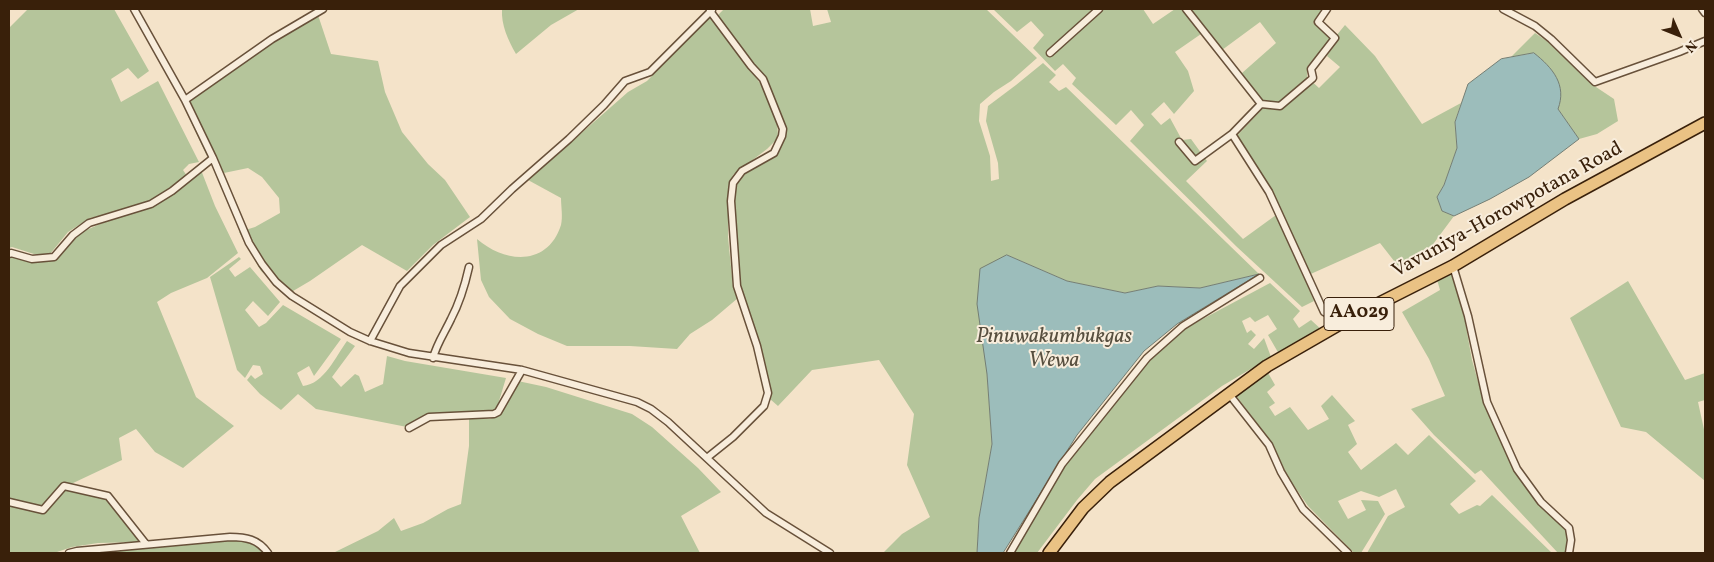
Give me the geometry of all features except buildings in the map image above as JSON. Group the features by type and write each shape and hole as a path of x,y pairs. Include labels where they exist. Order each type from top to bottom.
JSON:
{"highway":[{"name":"Vavuniya-Horowpotana Road","path":"1049,553 1083,508 1110,482 1267,366 1345,322 1453,266 1570,196 1705,123"}],"street":[{"path":"134,9 185,100 213,158 249,243 276,282 292,296 350,332 370,341 409,353 522,370 637,402 651,409 668,422 766,513 830,553"},
{"path":"185,100 272,39 323,9"},
{"path":"1050,53 1099,9"},
{"path":"1186,9 1261,104 1280,106 1313,78 1311,69 1335,38 1318,22 1327,9"},
{"path":"1503,9 1534,26 1551,39 1595,82 1705,41"},
{"path":"1702,9 1705,12"},
{"path":"370,341 400,286 441,246 481,219 512,188 569,139 604,105 625,81 650,72 712,10 751,66 763,79 783,129 782,136 774,152 742,171 733,183 730,201 737,286 758,346 768,393 764,406 733,437 708,458"},
{"path":"1179,142 1195,161 1232,134 1261,104"},
{"path":"1232,134 1269,192 1324,312 1345,322"},
{"path":"9,254 32,259 54,257 73,236 89,223 151,204 172,191 213,158"},
{"path":"1453,266 1468,316 1487,402 1516,468 1541,502 1568,528 1571,540 1569,553"},
{"path":"433,358 436,347 451,320 464,290 470,267"},
{"path":"1010,553 1062,464 1147,358 1183,326 1260,278"},
{"path":"409,428 429,417 494,414 498,412 522,370"},
{"path":"1229,394 1269,445 1281,472 1303,509 1348,553"},
{"path":"9,502 43,510 64,486 108,496 146,544"},
{"path":"68,553 230,536 247,537 262,545 268,553"}],"green space":[{"path":"28,9 114,9 149,71 138,79 128,68 111,79 121,102 158,81 199,162 189,164 183,170 187,176 171,190 150,204 90,218 68,232 50,254 34,254 12,247 9,248 9,28"},
{"path":"502,9 579,9 551,25 516,54 506,32"},
{"path":"724,9 810,9 813,26 831,22 827,9 986,9 1037,58 1011,81 980,104 979,121 990,156 991,181 999,179 998,163 986,121 988,106 1043,63 1056,75 1049,82 1059,91 1066,87 1259,274 1200,288 1158,286 1125,293 1067,281 1007,255 987,374 992,444 979,518 977,553 883,553 902,534 930,517 907,465 914,414 879,360 812,370 778,406 770,399 766,370 739,286 733,199 736,185 742,174 769,158 779,149 786,128 767,80 753,66 717,16"},
{"path":"993,9 1143,9 1153,24 1175,9 1183,9 1201,34 1175,52 1188,71 1194,91 1174,114 1164,102 1151,114 1161,125 1170,118 1182,140 1191,139 1207,161 1186,181 1243,239 1276,215 1264,191 1233,140 1265,106 1242,73 1276,43 1260,22 1222,50 1191,9 1324,9 1313,23 1332,40 1307,67 1307,77 1319,88 1340,67 1327,56 1338,38 1336,36 1345,25 1375,56 1422,124 1461,103 1455,122 1457,148 1444,185 1437,197 1442,211 1454,216 1431,247 1398,266 1380,243 1304,277 1314,301 1302,307 1237,247 1130,141 1144,125 1131,110 1116,125 1072,84 1076,78 1063,64 1055,71 1033,48 1044,35 1031,21 1017,32"},
{"path":"318,15 331,54 378,61 385,92 402,132 428,164 445,180 470,217 433,245 407,271 362,245 288,294 261,271 239,232 255,227 280,213 279,198 262,177 248,168 219,174 206,154 183,105 280,36"},
{"path":"711,16 763,88 776,120 778,138 767,149 733,175 728,195 728,237 733,287 738,298 712,320 690,334 677,349 630,346 567,346 538,334 510,319 489,297 481,280 477,239 488,247 513,256 525,257 536,254 546,248 555,238 561,225 561,198 528,180 628,92 647,81"},
{"path":"1535,33 1548,42 1593,85 1614,99 1618,121 1597,134 1579,139 1558,109 1534,53 1511,57"},
{"path":"201,170 215,206 238,253 207,278 171,293 157,302 196,397 234,426 183,468 155,452 136,429 119,438 122,460 71,484 60,485 43,507 9,498 9,257 12,255 34,262 56,259 82,232 152,206 184,182 194,178"},
{"path":"239,257 241,259 229,269 235,277 250,267 280,302 268,316 253,301 245,310 259,327 266,323 283,305 341,339 314,376 309,366 297,373 303,386 310,384 323,375 347,341 355,346 332,377 341,387 355,374 359,376 365,392 383,384 387,356 405,361 506,378 496,411 429,415 407,427 316,409 298,394 281,410 260,394 247,380 251,375 255,379 263,374 260,366 253,365 245,378 237,370 210,277"},
{"path":"1452,269 1464,316 1472,360 1484,403 1514,470 1538,504 1567,530 1568,543 1566,553 1558,553 1481,470 1475,474 1434,435 1411,409 1445,396 1429,359 1402,312 1440,290 1436,276"},
{"path":"1628,281 1685,380 1705,373 1705,400 1698,402 1705,434 1705,481 1646,432 1621,427 1570,318"},
{"path":"1270,283 1300,311 1293,319 1299,328 1311,320 1323,331 1279,354 1268,335 1277,329 1268,315 1255,322 1250,317 1242,321 1247,333 1251,330 1256,335 1248,344 1254,349 1264,338 1271,357 1222,386 1095,479 1037,553 1013,553 1064,466 1149,360 1184,329"},
{"path":"1267,371 1275,385 1267,392 1275,403 1269,407 1275,416 1290,407 1308,430 1329,419 1321,406 1332,395 1355,421 1348,425 1357,444 1348,452 1361,470 1396,443 1408,455 1429,435 1476,481 1450,504 1459,514 1477,505 1480,506 1492,495 1552,553 1367,553 1388,516 1405,507 1396,489 1379,497 1361,491 1338,501 1348,519 1366,510 1361,500 1378,501 1385,514 1361,553 1354,553 1308,506 1288,477 1272,443 1234,393"},
{"path":"513,380 546,387 632,414 652,427 698,468 721,492 681,516 700,553 333,553 378,531 394,518 401,531 423,523 461,504 469,446 469,419 490,419 501,413"},
{"path":"64,490 107,499 141,542 98,543 72,547 54,553 9,553 9,505 45,514"},
{"path":"230,540 249,542 258,546 265,553 115,553 114,549"}],"water":[{"path":"1534,53 1547,65 1556,78 1561,92 1558,109 1579,139 1529,177 1490,199 1454,216 1442,211 1437,197 1444,185 1457,148 1455,122 1468,84 1501,59"},
{"name":"Pinuwakumbukgas Wewa","path":"1007,255 1067,281 1125,293 1158,286 1200,288 1259,274 1177,324 1144,351 1077,435 1003,553 977,553 979,518 992,444 987,374 977,304 980,269"}]}
